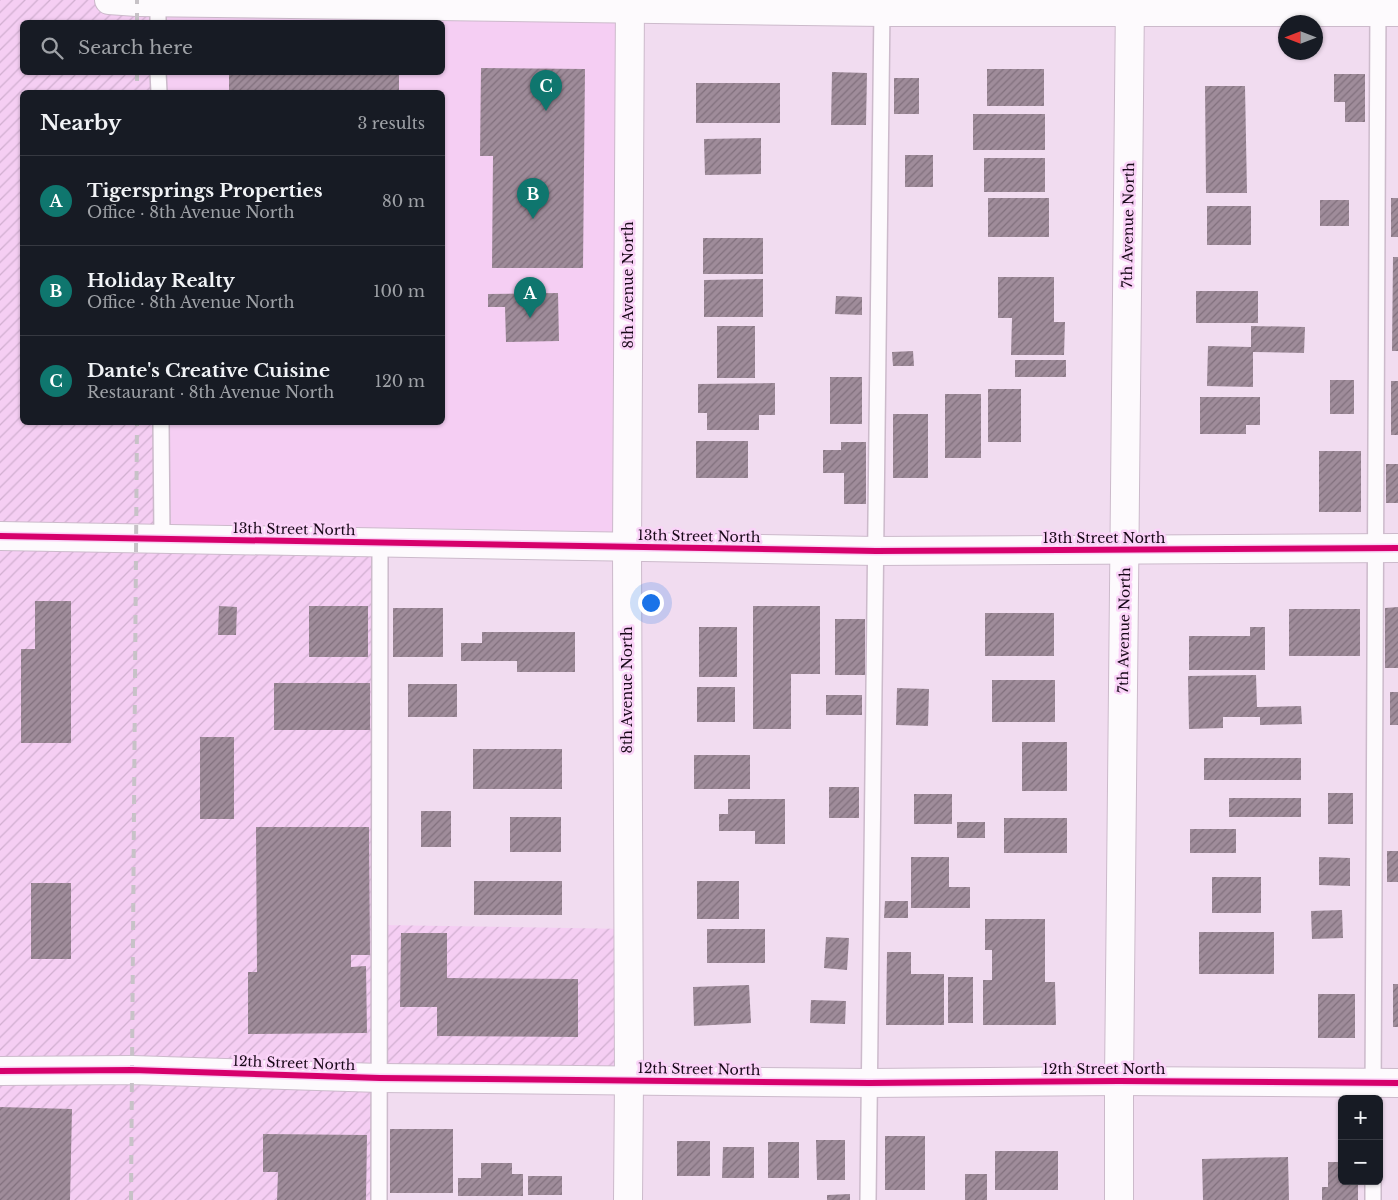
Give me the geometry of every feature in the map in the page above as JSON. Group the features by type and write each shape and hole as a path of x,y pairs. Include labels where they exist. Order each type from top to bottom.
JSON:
{"street":[{"path":"109,0 158,8 385,3 1385,8"},
{"name":"8th Avenue North","path":"628,1200 627,548 630,4"},
{"name":"7th Avenue North","path":"1119,1200 1130,6"},
{"name":"13th Street North","path":"0,536 876,551 1386,548"},
{"name":"12th Street North","path":"0,1071 132,1070 380,1078 629,1081 869,1083 1119,1081 1382,1088"}],"lane":[{"path":"868,1200 882,6"},
{"path":"1382,1088 1386,548 1385,8"},
{"path":"158,75 159,90"},
{"path":"161,425 162,538"},
{"path":"379,1200 380,543"},
{"path":"1373,1185 1373,1200"}],"shaded area":[{"path":"0,0 109,0 137,2 156,20 20,20 20,75 158,75 159,90 20,90 20,425 161,425 162,538 380,543 379,925 628,929 629,1081 380,1078 379,1200 0,1200"},
{"path":"158,2 630,8 627,548 162,538 161,425 445,425 445,90 159,90 158,75 445,75 445,20 158,20"}],"building":[{"path":"481,68 585,69 583,268 492,268 493,156 480,156"},
{"path":"987,69 1044,69 1044,106 987,106"},
{"path":"832,72 867,73 866,125 831,125"},
{"path":"1334,74 1365,74 1365,122 1345,122 1345,102 1334,102"},
{"path":"229,75 399,75 399,90 229,90"},
{"path":"894,78 919,78 919,114 894,114"},
{"path":"696,83 780,83 780,123 696,123"},
{"path":"1205,86 1245,86 1247,193 1206,193"},
{"path":"973,114 1045,114 1045,150 973,150"},
{"path":"761,138 761,174 705,175 704,139"},
{"path":"905,155 933,155 933,187 905,187"},
{"path":"984,158 1045,158 1045,192 984,192"},
{"path":"988,198 1049,198 1049,237 988,237"},
{"path":"1391,198 1398,198 1398,237 1391,237"},
{"path":"1320,200 1349,200 1349,226 1320,226"},
{"path":"1207,206 1251,206 1251,245 1207,245"},
{"path":"703,238 763,238 763,274 703,274"},
{"path":"1393,257 1398,257 1398,351 1392,351"},
{"path":"998,277 1054,277 1054,322 1065,322 1064,355 1011,355 1012,318 998,318"},
{"path":"763,279 763,317 704,317 704,280"},
{"path":"1196,291 1258,291 1258,323 1196,323"},
{"path":"558,293 559,341 506,342 505,307 488,307 488,294"},
{"path":"836,296 862,297 862,315 835,314"},
{"path":"717,326 755,326 755,378 717,378"},
{"path":"1251,326 1305,327 1304,353 1253,352 1253,387 1207,386 1208,346 1251,347"},
{"path":"913,351 914,366 893,366 892,352"},
{"path":"1015,360 1066,360 1066,377 1015,377"},
{"path":"830,377 862,377 862,424 830,424"},
{"path":"1330,380 1354,380 1354,414 1330,414"},
{"path":"1391,381 1398,381 1398,435 1391,435"},
{"path":"775,383 775,415 759,415 759,430 707,430 707,413 698,413 698,384"},
{"path":"988,389 1021,389 1021,442 988,442"},
{"path":"945,394 981,394 981,458 945,458"},
{"path":"1200,397 1260,397 1260,425 1246,425 1246,434 1200,434"},
{"path":"893,414 928,414 928,478 893,478"},
{"path":"696,441 748,441 748,478 696,478"},
{"path":"841,442 866,442 866,504 844,504 844,473 823,473 823,450 841,450"},
{"path":"1319,451 1361,451 1361,512 1319,512"},
{"path":"1386,464 1398,464 1398,503 1386,503"},
{"path":"35,601 71,601 71,743 21,743 21,649 35,649"},
{"path":"219,606 237,607 236,635 218,635"},
{"path":"309,606 368,606 368,657 309,657"},
{"path":"753,606 820,606 820,674 791,674 791,729 753,729"},
{"path":"1398,607 1398,668 1385,668 1385,608"},
{"path":"393,608 443,608 443,657 393,657"},
{"path":"1289,609 1360,609 1360,656 1289,656"},
{"path":"985,613 1054,613 1054,656 985,656"},
{"path":"835,619 865,619 865,675 835,675"},
{"path":"699,627 737,627 737,677 699,677"},
{"path":"1250,627 1265,627 1265,670 1189,670 1189,636 1250,636"},
{"path":"482,632 575,632 575,672 517,672 517,661 461,661 461,643 482,643"},
{"path":"1256,675 1257,707 1301,706 1302,724 1260,725 1260,717 1223,717 1223,728 1189,729 1188,676"},
{"path":"992,680 1055,680 1055,722 992,722"},
{"path":"274,683 370,683 370,730 274,730"},
{"path":"408,684 457,684 457,717 408,717"},
{"path":"697,687 735,687 735,722 697,722"},
{"path":"897,688 929,689 928,726 896,725"},
{"path":"1390,692 1398,692 1398,725 1390,725"},
{"path":"826,695 862,695 862,715 826,715"},
{"path":"200,737 234,737 234,819 200,819"},
{"path":"1022,742 1067,742 1067,791 1022,791"},
{"path":"473,749 562,749 562,789 473,789"},
{"path":"694,755 750,755 750,789 694,789"},
{"path":"1204,758 1301,758 1301,780 1204,780"},
{"path":"829,787 859,787 859,818 829,818"},
{"path":"1328,793 1353,793 1353,824 1328,824"},
{"path":"914,794 952,794 952,824 914,824"},
{"path":"1229,798 1301,798 1301,817 1229,817"},
{"path":"728,799 785,799 785,844 755,844 755,831 719,831 719,814 728,814"},
{"path":"421,811 451,811 451,847 421,847"},
{"path":"510,817 561,817 561,852 510,852"},
{"path":"1004,818 1067,818 1067,853 1004,853"},
{"path":"957,822 985,822 985,838 957,838"},
{"path":"256,827 369,827 370,955 351,955 351,967 366,966 367,1033 248,1034 248,972 257,972"},
{"path":"1190,829 1236,829 1236,853 1190,853"},
{"path":"1387,851 1398,851 1398,882 1387,882"},
{"path":"911,857 949,857 949,887 970,887 970,908 911,908"},
{"path":"1319,857 1350,858 1350,886 1319,885"},
{"path":"1212,877 1261,877 1261,913 1212,913"},
{"path":"474,881 562,881 562,915 474,915"},
{"path":"697,881 739,881 739,919 697,919"},
{"path":"31,883 71,883 71,959 31,959"},
{"path":"885,901 908,901 908,918 884,918"},
{"path":"1342,910 1343,938 1312,939 1311,911"},
{"path":"985,919 1045,919 1045,982 1055,982 1056,1025 983,1025 983,980 992,980 992,950 985,950"},
{"path":"707,929 765,929 765,963 707,963"},
{"path":"1199,932 1274,932 1274,974 1199,974"},
{"path":"401,933 447,933 447,978 578,979 578,1037 437,1036 437,1007 400,1007"},
{"path":"826,937 849,938 847,970 824,968"},
{"path":"887,952 911,952 911,974 944,974 944,1025 886,1025"},
{"path":"948,977 973,977 973,1023 948,1023"},
{"path":"1393,984 1398,984 1398,1027 1393,1027"},
{"path":"749,985 751,1023 694,1026 693,987"},
{"path":"1318,994 1355,994 1355,1038 1318,1038"},
{"path":"811,1000 846,1001 845,1024 810,1023"},
{"path":"0,1107 72,1109 70,1200 0,1200"},
{"path":"390,1129 453,1129 453,1193 390,1193"},
{"path":"263,1134 367,1135 366,1200 277,1200 278,1172 263,1172"},
{"path":"885,1136 925,1136 925,1190 885,1190"},
{"path":"816,1140 845,1140 845,1180 817,1180"},
{"path":"677,1141 710,1141 710,1176 677,1176"},
{"path":"768,1142 799,1142 799,1178 768,1178"},
{"path":"723,1147 754,1147 754,1178 722,1178"},
{"path":"995,1151 1058,1151 1058,1190 995,1190"},
{"path":"1288,1157 1289,1200 1203,1200 1202,1159"},
{"path":"1328,1162 1338,1162 1338,1185 1358,1185 1358,1200 1322,1200 1322,1187 1328,1187"},
{"path":"481,1163 512,1163 512,1174 523,1174 523,1196 458,1196 458,1178 481,1178"},
{"path":"965,1174 987,1174 987,1200 965,1200"},
{"path":"528,1176 562,1176 562,1195 528,1195"},
{"path":"850,1194 850,1200 827,1200 827,1195"}],"railway":[{"path":"137,0 137,20"},
{"path":"137,75 137,90"},
{"path":"131,1200 137,425"}],"cycle path":[{"path":"0,536 876,551 1398,548"},
{"path":"0,1071 132,1070 380,1078 869,1083 1119,1081 1398,1083"}],"place":[{"name":"Dante's Creative Cuisine","path":"546,111"},
{"name":"Holiday Realty","path":"533,219"},
{"name":"Tigersprings Properties","path":"530,318"}]}
